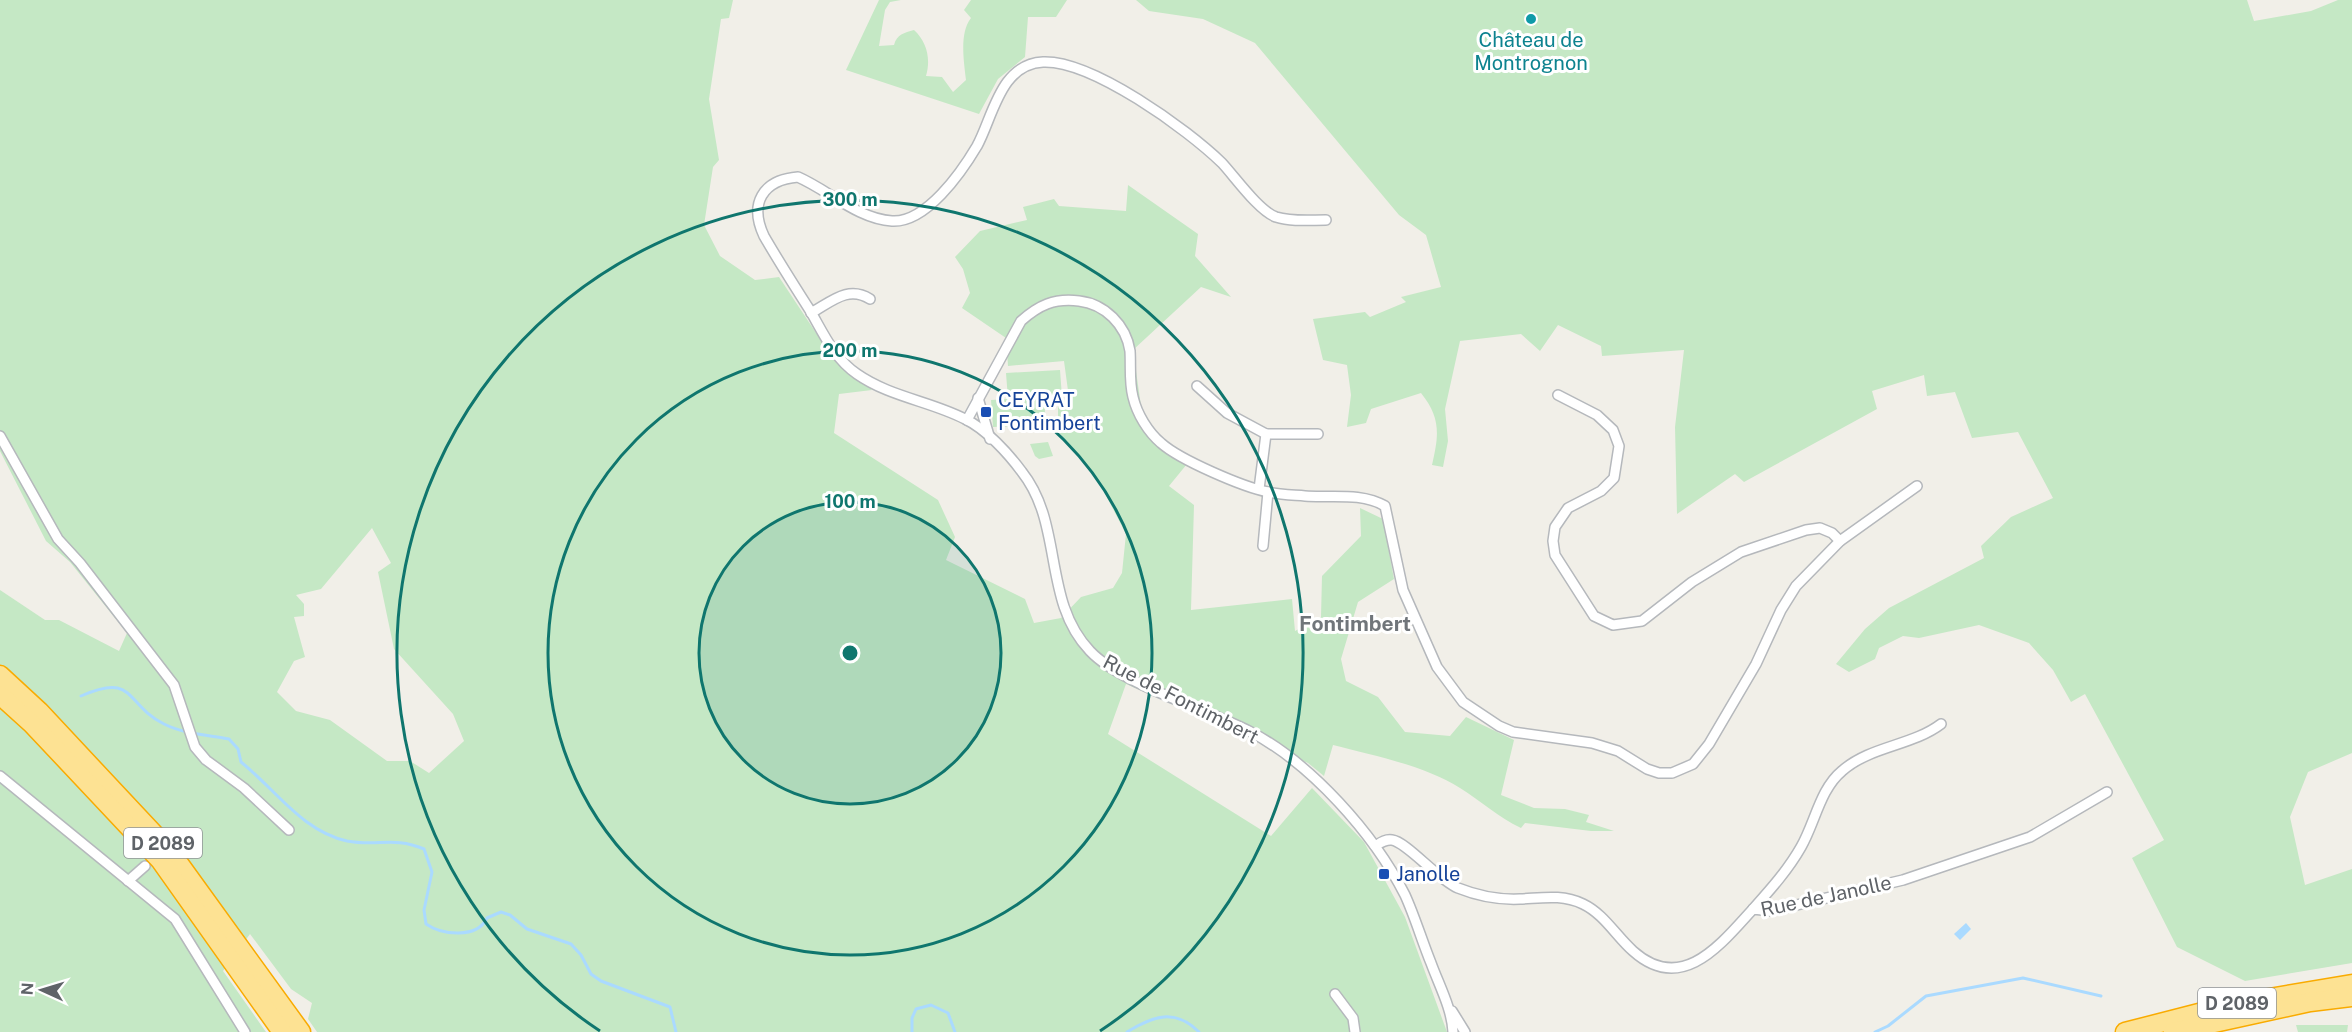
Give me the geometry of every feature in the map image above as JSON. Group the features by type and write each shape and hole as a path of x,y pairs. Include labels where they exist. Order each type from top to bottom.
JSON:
{"highway":[{"name":"D 2089","path":"0,675 39,711 170,851 301,1032"},
{"name":"D 2089","path":"0,695 32,724 160,860 282,1032"},
{"name":"D 2089","path":"2125,1032 2234,1004 2352,984"},
{"name":"D 2089","path":"2173,1032 2310,1002 2352,997"}],"street":[{"name":"Rue de Fontimbert","path":"1326,220 1275,217 1220,161 1143,102 1080,70 1059,63 1041,62 1022,68 1001,90 976,147 932,206 917,216 892,221 876,218 798,177 770,185 761,196 757,207 757,222 835,354 855,373 878,388 967,420 990,439 1024,474 1038,498 1048,524 1056,582 1062,602 1077,635 1092,653 1120,673 1220,717 1252,733 1282,753 1326,790 1375,846 1405,896 1444,996 1453,1032"},
{"path":"811,313 851,292 859,292 870,299"},
{"path":"967,420 1021,321 1048,302 1066,299 1084,301 1110,314 1126,336 1130,351 1133,396 1138,413 1159,442 1175,454 1263,491 1363,497 1384,506 1403,590 1437,667 1463,702 1498,726 1513,732 1592,743 1618,751 1659,773 1672,773 1693,764 1709,744 1756,664 1781,610 1796,586 1840,541 1917,486"},
{"path":"1197,386 1227,413 1266,434 1318,434"},
{"path":"1558,395 1597,415 1613,430 1619,446 1614,478 1601,491 1568,508 1555,526 1553,541 1555,555 1594,616 1613,625 1642,621 1692,582 1741,552 1806,530 1820,528 1832,533 1840,541"},
{"path":"978,398 990,439"},
{"path":"1263,546 1266,434"},
{"path":"0,436 58,539 80,563 174,685 195,747 206,760 244,788 289,830"},
{"path":"1753,909 1801,848 1830,783 1842,771 1854,762 1930,733 1941,723"},
{"path":"0,776 175,919 245,1032"},
{"name":"Rue de Janolle","path":"1375,846 1384,840 1399,843 1437,875 1475,895 1496,899 1549,896 1585,905 1608,923 1634,952 1653,964 1665,967 1691,966 1703,959 1753,909 1771,911 1924,873 2030,837 2107,792"},
{"path":"128,881 145,866"},
{"path":"1335,993 1353,1018 1356,1032"},
{"name":"Rue de Fontimbert","path":"1444,996 1465,1032"}],"green space":[{"path":"0,0 733,0 729,18 721,19 709,99 719,160 713,167 704,225 720,256 755,280 779,277 832,357 872,390 839,394 834,433 938,500 955,537 946,560 1025,599 1034,623 1061,618 1081,597 1113,588 1122,573 1126,534 1098,480 1058,431 1058,406 1069,398 1064,361 1008,366 1006,338 962,308 970,293 963,269 955,257 980,231 1027,220 1023,207 1054,199 1059,206 1126,211 1128,185 1198,234 1195,256 1231,297 1201,287 1133,350 1144,427 1187,464 1169,486 1194,505 1191,610 1292,599 1295,631 1321,617 1322,576 1361,536 1360,508 1383,519 1394,579 1358,602 1341,659 1346,681 1378,697 1405,732 1450,736 1466,717 1514,740 1501,795 1534,808 1565,809 1589,815 1586,822 1614,831 1591,831 1525,823 1521,828 1460,788 1431,773 1333,745 1324,776 1308,763 1126,684 1108,734 1271,836 1312,788 1364,842 1405,917 1447,1032 317,1032 308,1019 312,1003 291,989 250,934 223,971 266,1032 0,1032 0,590 45,620 59,620 119,651 127,633 70,562 46,541 0,451","holes":["372,528 391,563 378,572 394,649 453,714 464,741 429,773 410,761 387,761 330,720 296,711 277,692 294,661 305,657 294,617 304,616 304,604 296,595 321,589"]},
{"path":"879,0 901,0 890,2 885,10 879,46 894,45 899,36 914,30 927,51 926,76 942,77 953,92 966,80 964,39 967,24 971,18 964,10 971,0 1067,0 1056,17 1028,17 1025,57 998,79 979,114 846,70"},
{"path":"1136,0 2247,0 2254,21 2311,11 2338,0 2352,0 2352,753 2308,772 2290,817 2305,885 2352,869 2352,963 2245,981 2177,947 2132,858 2164,840 2085,694 2071,702 2053,670 2029,643 1979,625 1919,638 1903,636 1879,648 1875,659 1849,672 1836,664 1865,629 1889,608 1984,558 1981,546 2011,517 2053,498 2018,432 1972,438 1955,392 1927,396 1924,375 1872,391 1877,409 1744,482 1735,474 1677,514 1675,427 1684,350 1602,356 1601,346 1558,325 1540,351 1521,334 1460,341 1445,409 1448,441 1443,467 1432,465 1437,427 1428,402 1421,393 1371,409 1366,423 1347,427 1351,395 1347,365 1323,360 1313,319 1365,312 1370,317 1406,302 1401,297 1441,287 1426,235 1399,215 1255,43 1203,19 1149,11"},
{"path":"1060,370 1062,397 1044,398 1046,425 993,427 991,400 1008,399 1006,373"},
{"path":"1048,442 1053,456 1039,459 1035,456 1030,444"},
{"path":"2296,1025 2348,1025 2347,1032 2298,1032"}],"water":[{"path":"1966,923 1971,929 1960,940 1954,934"}],"waterway":[{"path":"81,696 99,689 112,687 121,689 151,716 164,724 188,732 229,739 238,749 241,762 303,819 331,836 358,843 394,842 424,849 432,872 424,910 426,924 441,931 459,933 476,929 487,918 501,912 510,915 527,929 571,944 581,955 591,974 601,981 670,1007 676,1032"},
{"path":"1875,1032 1888,1026 1926,996 2023,978 2101,996"},
{"path":"912,1032 912,1018 916,1009 931,1005 948,1013 955,1032"},
{"path":"1127,1032 1146,1022 1164,1017 1181,1020 1199,1032"}],"tunnel":[{"path":"166,849 183,835"}],"place":[{"name":"Château de Montrognon","path":"1531,19"},
{"name":"CEYRAT Fontimbert","path":"986,412"},
{"name":"Janolle","path":"1384,874"}],"district":[{"name":"Fontimbert","path":"1355,623"}]}
